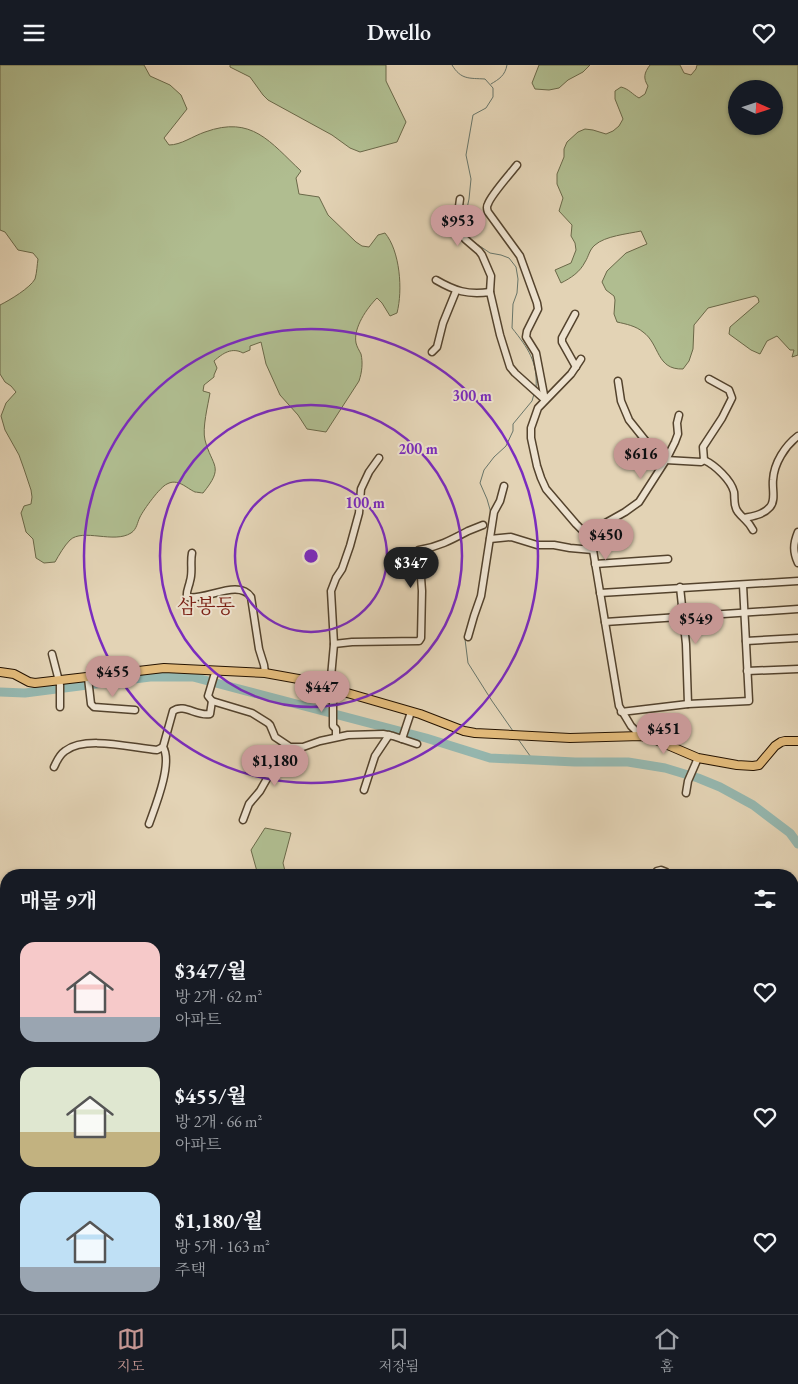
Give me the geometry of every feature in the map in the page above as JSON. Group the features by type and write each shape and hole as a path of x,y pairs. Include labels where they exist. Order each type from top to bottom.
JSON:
{"main road":[{"path":"0,672 14,674 35,683 59,683 164,668 179,668 216,674 265,673 304,680 332,688 411,712 464,731 570,738 641,736 656,739 698,758 737,765 759,765 780,742 798,741"}],"street":[{"path":"517,165 487,204 487,208 520,256 537,303 538,309 526,331 526,337 536,353 545,400"},
{"path":"460,199 459,227 465,239 482,255 491,276 490,292 510,367 514,373 545,400"},
{"path":"436,280 456,291 490,292"},
{"path":"432,352 437,347 443,323 456,291"},
{"path":"575,314 562,338 562,343 576,367"},
{"path":"581,359 570,374 538,408 531,428 531,438 541,478 552,497 590,540 616,696 621,712 641,736"},
{"path":"704,460 703,447 722,418 732,398 729,389 709,379"},
{"path":"618,381 621,401 629,420 649,445 666,460 701,462 704,460 711,463 731,486 736,508 753,530"},
{"path":"586,534 639,502 666,460 678,434 677,423 679,415"},
{"path":"744,517 761,514 772,505 774,496 773,476 776,466 784,451 798,436"},
{"path":"336,737 336,729 333,726 334,644 331,591 342,569 350,546 359,513 362,489 369,472 379,458"},
{"path":"468,637 481,596 494,512 504,487"},
{"path":"334,644 419,641 421,638 422,613 419,550 430,549 483,525"},
{"path":"798,532 794,553 798,563"},
{"path":"490,539 516,537 533,545 554,545 570,549 593,550"},
{"path":"192,553 192,574 187,597 204,596 235,589 241,589 248,593 265,673"},
{"path":"595,564 668,559"},
{"path":"600,593 798,581"},
{"path":"621,712 688,704 749,701 743,585"},
{"path":"680,587 686,644 688,704"},
{"path":"605,623 798,609"},
{"path":"746,641 798,639"},
{"path":"52,654 61,694 60,707"},
{"path":"747,671 798,669"},
{"path":"216,674 208,696 212,701 257,716 268,723 275,737 286,745 303,747 348,735 389,735 417,743"},
{"path":"88,679 91,704 94,707 135,710"},
{"path":"149,824 166,767 166,751 163,747 173,711 181,708 207,715 210,714 212,701"},
{"path":"402,738 411,712"},
{"path":"364,790 375,756 389,735"},
{"path":"54,767 57,759 65,751 87,743 106,743 156,750 163,747"},
{"path":"243,820 249,804 260,791 286,745"},
{"path":"686,793 688,781 698,758"}],"green space":[{"path":"0,65 144,65 150,76 170,85 181,95 187,109 164,138 169,145 178,144 205,132 221,128 235,127 248,129 259,134 280,150 301,171 296,178 299,194 319,197 328,215 356,242 362,246 369,247 378,235 385,233 394,250 399,271 400,293 397,313 390,316 377,298 365,313 356,337 362,361 359,381 326,432 307,429 298,415 280,395 266,364 261,342 250,346 250,350 243,353 231,351 224,353 214,361 217,368 214,377 204,385 203,391 210,393 204,435 215,471 214,477 203,493 195,492 182,484 171,482 160,489 148,504 136,528 131,533 116,537 83,535 76,537 68,542 55,562 44,563 36,558 33,539 26,532 21,513 24,506 31,504 31,490 19,455 5,430 1,416 6,403 16,392 5,382 0,374 0,305 29,286 35,279 38,259 33,253 18,250 5,232 0,230"},
{"path":"230,65 386,65 386,81 406,122 397,142 360,152 268,100 250,77 230,67"},
{"path":"539,65 590,65 559,88 549,90 535,89 532,83"},
{"path":"650,65 680,65 684,73 691,75 697,65 798,65 798,355 792,357 794,350 790,350 777,336 767,341 760,354 751,350 729,334 730,327 759,302 755,296 708,308 694,325 693,349 689,361 683,369 668,365 663,361 653,343 643,332 627,324 617,322 614,314 614,296 606,290 602,282 607,271 626,253 647,244 641,231 604,239 599,242 591,249 578,272 561,283 555,270 571,263 576,250 571,236 572,225 559,211 563,198 557,184 557,174 564,157 564,149 567,142 578,132 585,129 606,134 619,126 623,119 615,99 615,91 621,87 639,98 645,94 648,86 645,80 645,73"},
{"path":"265,828 291,833 283,863 284,869 256,869 251,850"}],"waterway":[{"path":"452,65 462,76 485,79 493,88 493,97 486,108 473,115 466,155 471,179 465,228 471,240 490,253 509,258 516,267 518,279 517,293 513,304 512,328 523,342 534,363 536,388"},
{"path":"491,84 503,75 507,65"},
{"path":"491,513 480,483 484,470 506,446 513,431 513,424 532,401 534,394"},
{"path":"469,623 479,591"},
{"path":"465,639 468,663 513,731"},
{"path":"0,692 25,693 150,677 193,677 426,738 490,758 575,762 628,762 665,768 720,787 753,805 790,833 798,844"},
{"path":"518,739 533,760"}],"district":[{"name":"삼봉동","path":"206,606"}]}
